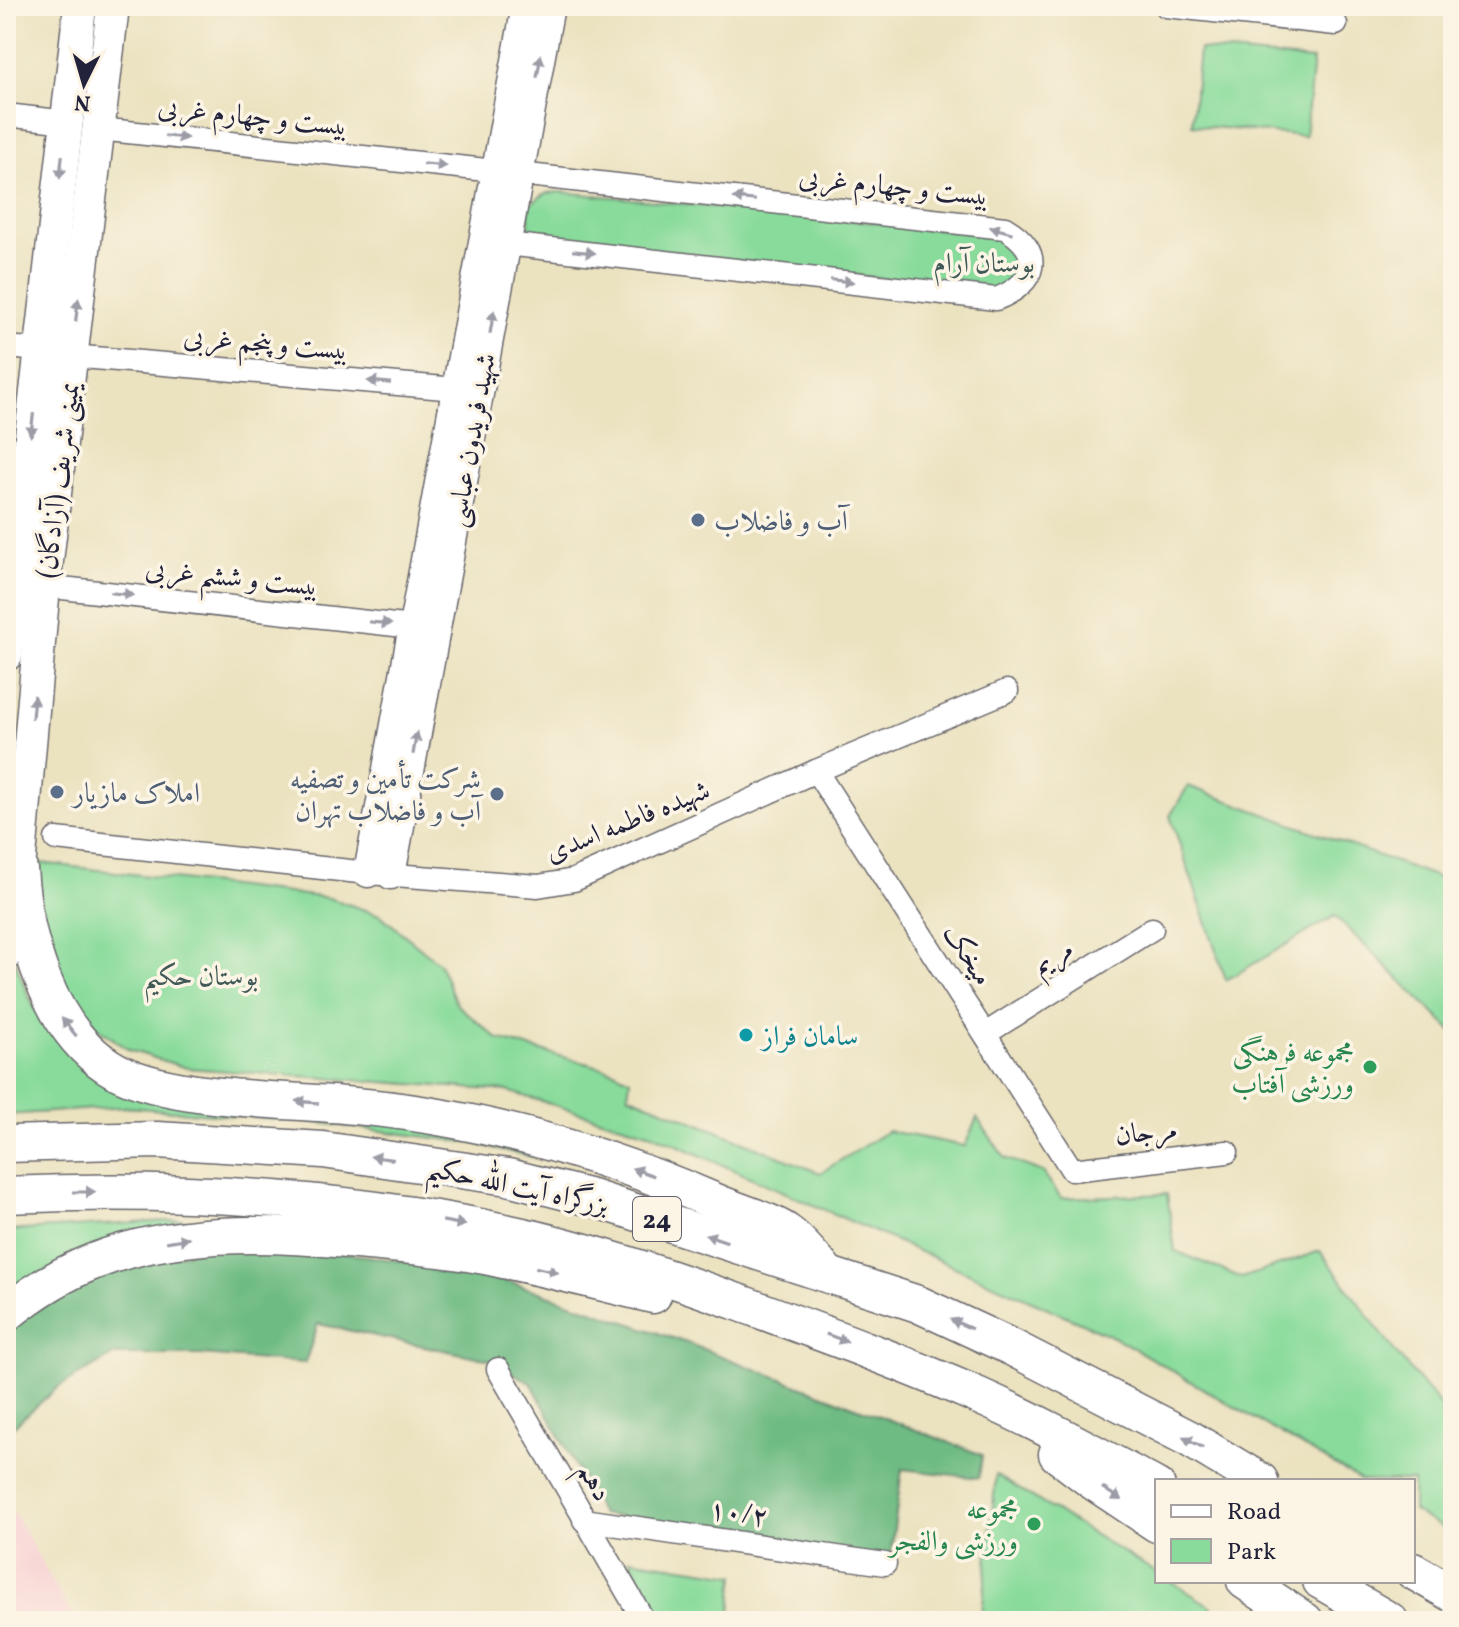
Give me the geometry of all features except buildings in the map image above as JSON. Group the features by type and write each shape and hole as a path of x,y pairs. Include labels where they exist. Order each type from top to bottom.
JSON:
{"highway":[{"path":"19,869 21,896 39,968 54,1007 91,1052 128,1077 163,1087 206,1093 370,1107 501,1129 552,1141 653,1175 788,1233 830,1276"},
{"name":"بزرگراه آیت الله حکیم","path":"6,1144 157,1140 308,1149 508,1177 595,1199 918,1304 1011,1347 1190,1439 1257,1479"},
{"name":"بزرگراه آیت الله حکیم","path":"6,1195 73,1191 246,1197 407,1215 506,1232 587,1252 647,1270 857,1345 982,1397 1155,1486"},
{"path":"6,1314 71,1271 135,1248 182,1239 276,1235 418,1247 497,1258 714,1310 779,1317"},
{"path":"982,1397 1091,1480 1155,1523"},
{"path":"1415,1572 1453,1594"},
{"path":"1248,1583 1305,1621"},
{"path":"1324,1583 1390,1621"}],"main road":[{"name":"یمینی شریف (آزادگان)","path":"56,353 67,122 80,6"},
{"name":"یمینی شریف (آزادگان)","path":"6,655 21,585 56,353 99,129 113,6"},
{"name":"یمینی شریف (آزادگان)","path":"6,954 19,869 21,585"}],"street":[{"name":"شهید فریدون عباسی","path":"508,172 526,6"},
{"name":"شهید فریدون عباسی","path":"379,874 508,172 550,6"},
{"path":"1166,6 1336,24"},
{"path":"6,115 67,122"},
{"name":"بیست و چهارم غربی","path":"99,129 1005,228 1020,237 1030,251 1032,267 1026,282 996,299 495,242"},
{"name":"بیست و پنجم غربی","path":"6,347 468,390"},
{"name":"شهید فریدون عباسی","path":"379,874 413,627 435,567"},
{"name":"بیست و ششم غربی","path":"21,585 413,627"},
{"name":"شهیده فاطمه اسدی","path":"56,839 379,874 556,885 574,880 816,771 1007,691"},
{"name":"میخک","path":"816,771 1072,1170"},
{"name":"مریم","path":"985,1034 1152,929"},
{"name":"مرجان","path":"1072,1170 1227,1152"},
{"name":"دهم","path":"498,1369 644,1621"},
{"name":"۱۰/۲","path":"584,1520 885,1564"}],"shaded area":[{"path":"6,1499 75,1621 6,1621"}],"green space":[{"path":"1199,49 1313,60 1305,136 1192,125"},
{"name":"بوستان آرام","path":"546,193 999,235 1015,249 1017,264 1009,279 993,292 539,237 529,227 529,205"},
{"path":"1188,786 1453,883 1453,1032 1335,916 1226,980 1170,816"},
{"name":"بوستان حکیم","path":"41,863 329,898 380,915 439,963 457,1005 498,1039 614,1071 630,1079 628,1095 820,1173 888,1131 965,1146 977,1118 1005,1158 1043,1172 1061,1198 1167,1194 1175,1251 1242,1278 1320,1251 1396,1353 1453,1421 1453,1534 1415,1512 1415,1479 1359,1479 1116,1338 652,1134 507,1091 187,1068 129,1050 70,1008 33,905"},
{"path":"15,959 27,993 42,1020 75,1056 90,1067 537,1144 533,1157 472,1143 313,1122 125,1107 6,1115 6,1000"},
{"path":"183,1220 177,1230 32,1276 6,1291 6,1231"},
{"path":"301,1247 444,1267 516,1284 687,1343 982,1455 979,1478 902,1469 890,1559 601,1514 532,1384 491,1360 318,1324 305,1363 201,1355 114,1355 57,1388 6,1433 6,1327 78,1286 126,1268 206,1248"},
{"name":"مجموعه ورزشی والفجر","path":"996,1475 1155,1572 1155,1583 1173,1583 1212,1607 1204,1621 993,1621 982,1614"},
{"path":"629,1559 735,1575 730,1621 665,1621"}],"place":[{"name":"آب و فاضلاب","path":"698,520"},
{"name":"املاک مازیار","path":"57,792"},
{"name":"شركت تأمين و تصفيه آب و فاضلاب تهران","path":"497,794"},
{"name":"سامان فراز","path":"746,1035"},
{"name":"مجموعه فرهنگی ورزشی آفتاب","path":"1370,1067"},
{"name":"مجموعه ورزشی والفجر","path":"1034,1524"}]}
